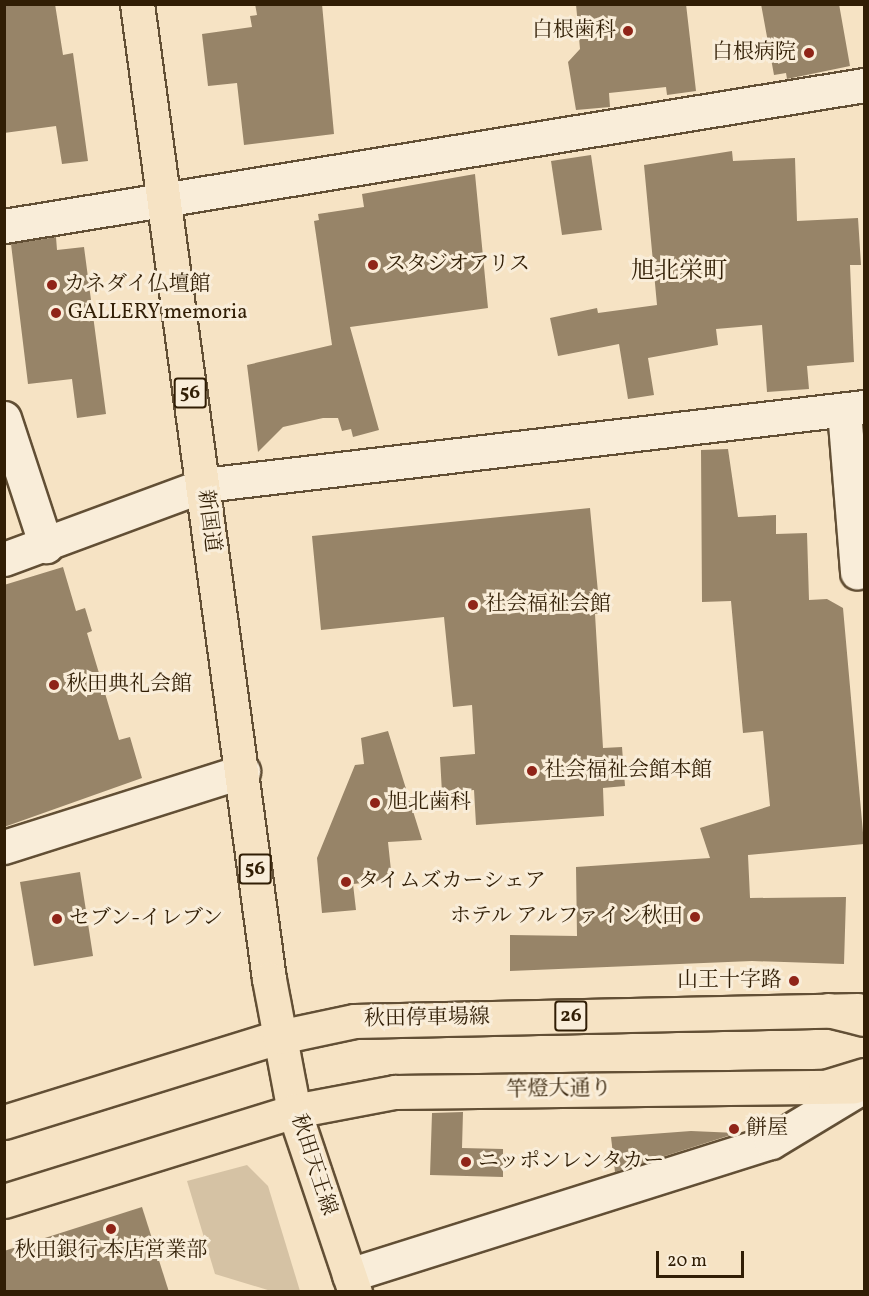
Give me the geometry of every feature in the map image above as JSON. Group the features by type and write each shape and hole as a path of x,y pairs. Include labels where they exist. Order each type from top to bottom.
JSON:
{"main road":[{"name":"新国道","path":"137,4 279,1037"},
{"path":"828,1010 864,1019"},
{"name":"秋田停車場線","path":"4,1122 279,1037 354,1021 864,1010"},
{"name":"秋田天王線","path":"279,1037 294,1111 352,1283"},
{"name":"竿燈大通り","path":"294,1111 395,1092 825,1087 864,1082"},
{"path":"4,1202 294,1111"}],"street":[{"path":"4,226 864,85"},
{"path":"4,559 46,546 204,485 854,409 858,572"},
{"path":"4,418 46,546"},
{"path":"4,847 243,771"},
{"path":"352,1283 771,1142 864,1082"}],"shaded area":[{"path":"247,1165 268,1186 300,1291 271,1291 215,1274 187,1181"}],"building":[{"path":"4,4 55,4 63,55 73,53 88,161 62,164 56,126 4,133"},
{"path":"255,4 322,4 334,134 244,145 237,83 208,86 202,34 252,27 250,16 257,15"},
{"path":"576,4 686,4 696,91 667,95 666,87 609,93 610,107 576,110 568,62 580,49"},
{"name":"白根病院","path":"761,4 839,4 850,66 787,79 786,73 774,75"},
{"path":"732,151 733,161 795,158 797,221 858,218 861,265 850,265 854,362 807,366 809,389 767,392 762,325 716,329 718,345 648,358 654,395 628,399 619,344 558,356 550,318 597,308 598,313 657,305 644,165"},
{"path":"591,155 602,230 562,235 551,161"},
{"path":"475,174 488,308 350,327 379,430 353,437 351,429 342,431 338,418 323,418 283,427 258,452 247,365 332,345 314,221 319,220 318,214 364,207 362,194"},
{"name":"GALLERY memoria","path":"56,237 57,250 84,247 106,414 77,418 72,379 28,384 11,244"},
{"path":"728,449 738,517 776,515 776,534 807,533 809,600 827,599 843,608 864,844 748,855 750,898 846,897 844,964 752,961 510,971 510,935 577,936 576,867 710,858 700,828 770,806 763,731 743,733 731,601 702,602 701,450"},
{"name":"社会福祉会館","path":"590,508 600,613 595,614 603,748 622,747 625,786 603,788 604,816 476,825 474,790 442,793 440,757 475,754 472,705 453,707 444,617 321,630 312,536"},
{"name":"秋田典礼会館","path":"63,567 76,611 85,608 92,631 87,633 119,740 130,737 142,778 4,827 4,585"},
{"name":"旭北歯科","path":"388,731 422,840 388,842 392,880 353,884 356,910 322,913 317,858 355,765 364,764 361,738"},
{"name":"セブン-イレブン","path":"80,872 93,956 34,966 20,882"},
{"name":"ニッポンレンタカー","path":"463,1112 462,1148 503,1149 503,1177 430,1175 432,1113"},
{"path":"691,1131 737,1133 615,1172 611,1137"},
{"name":"秋田銀行 本店営業部","path":"142,1207 169,1292 4,1292 4,1251"}],"place":[{"name":"白根歯科","path":"628,31"},
{"name":"白根病院","path":"809,53"},
{"name":"スタジオアリス","path":"373,265"},
{"name":"カネダイ仏壇館","path":"52,285"},
{"name":"GALLERY memoria","path":"56,313"},
{"name":"社会福祉会館","path":"473,605"},
{"name":"秋田典礼会館","path":"54,685"},
{"name":"社会福祉会館本館","path":"532,771"},
{"name":"旭北歯科","path":"375,803"},
{"name":"タイムズカーシェア","path":"346,882"},
{"name":"ホテル アルファイン秋田","path":"695,917"},
{"name":"セブン-イレブン","path":"57,919"},
{"name":"山王十字路","path":"794,981"},
{"name":"餅屋","path":"734,1129"},
{"name":"ニッポンレンタカー","path":"466,1162"},
{"name":"秋田銀行 本店営業部","path":"111,1229"}],"district":[{"name":"旭北栄町","path":"679,273"}]}
